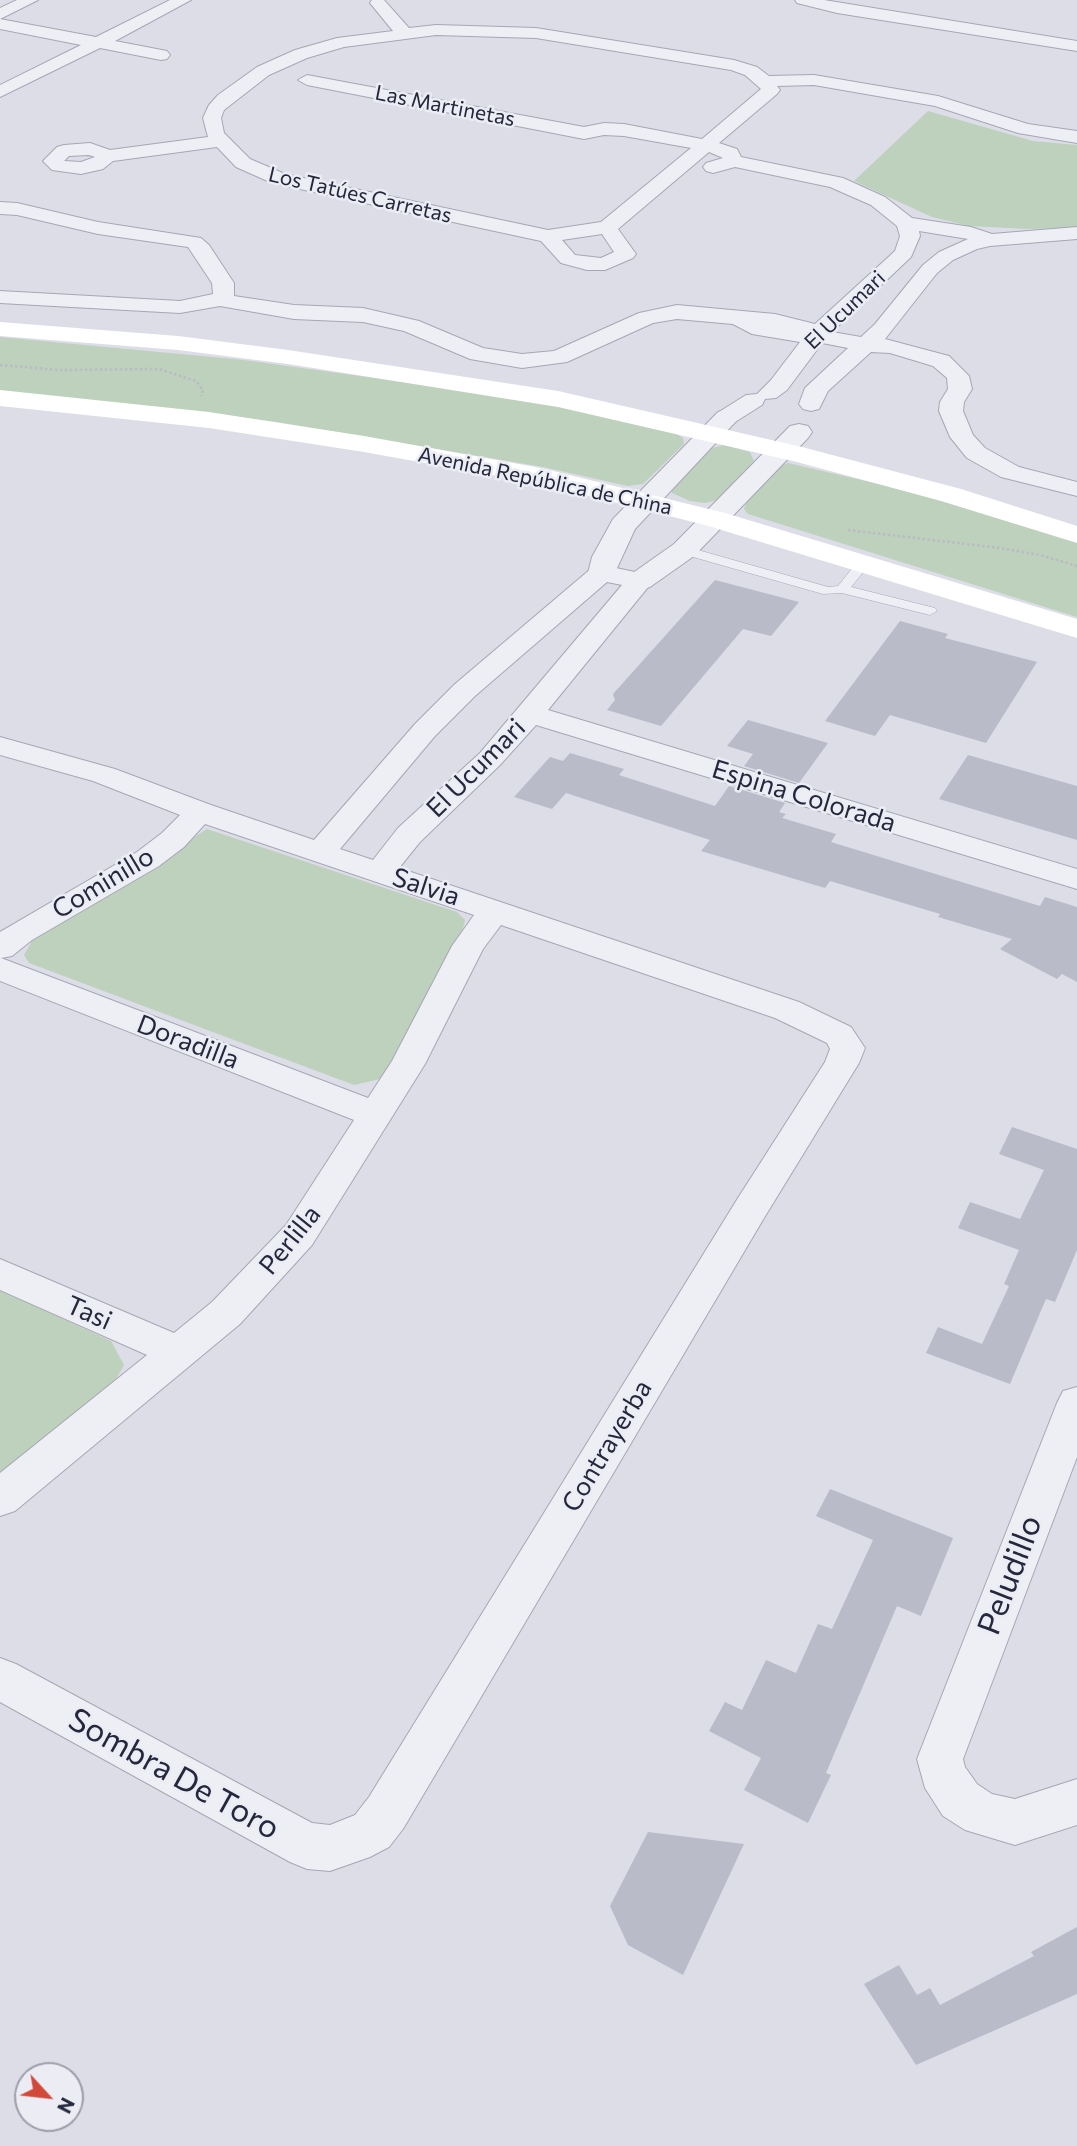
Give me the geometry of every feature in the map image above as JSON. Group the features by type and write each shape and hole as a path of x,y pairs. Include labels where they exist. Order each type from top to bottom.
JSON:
{"main road":[{"path":"0,329 231,350 494,387 718,426 800,425 951,495 1077,535"},
{"name":"Avenida República de China","path":"0,398 149,412 364,444 541,476 715,519 1077,629"}],"street":[{"path":"0,14 30,0"},
{"path":"0,92 183,0"},
{"path":"803,0 837,9 1077,46"},
{"path":"377,2 402,32"},
{"path":"0,24 161,55"},
{"path":"105,156 220,141 212,128 215,109 247,82 283,61 342,42 402,32 463,30 536,33 743,67 765,81 771,90 769,93 607,227 548,236"},
{"name":"Las Martinetas","path":"283,61 309,72 300,82 584,132 624,130 705,145 730,153 734,161"},
{"path":"765,81 814,80 938,101 1025,130 1077,137"},
{"path":"247,82 272,84"},
{"path":"584,132 584,140 601,149"},
{"name":"Los Tatúes Carretas","path":"220,141 252,169 279,179 548,236"},
{"name":"Las Martinetas","path":"659,160 716,167 734,161 836,182 878,201 906,223 971,233 990,240 1077,233"},
{"path":"0,208 26,210 98,228 194,242 202,249 223,283 224,295 220,300"},
{"name":"El Ucumari","path":"718,426 779,385 816,335 904,253 910,236 906,223"},
{"path":"548,236 573,261 605,264 626,254 607,227"},
{"name":"El Ucumari","path":"800,425 817,388 867,345 893,318 937,262 963,247 990,240"},
{"path":"0,297 180,307 220,300 279,310 363,315 395,321 478,354 522,361 566,354 630,325 662,314 692,312 741,319 760,329 816,335 867,345 882,352 954,371 960,389 952,402 951,411 962,437 976,453 993,465 1022,476 1077,489"},
{"path":"602,573 640,581 684,551 800,425"},
{"path":"320,852 425,730 465,690 602,573 613,541 643,502 718,426"},
{"name":"El Ucumari","path":"380,872 409,835 489,759 530,714 640,581"},
{"name":"Espina Colorada","path":"530,714 1077,879"},
{"name":"Salvia","path":"0,746 104,775 200,812 788,1010 821,1025 846,1041"},
{"name":"Cominillo","path":"0,948 20,933 148,859 173,840 200,812"},
{"name":"Perlilla","path":"0,1498 226,1313 299,1235 414,1054 468,946 495,910"},
{"name":"Doradilla","path":"0,969 377,1115"},
{"name":"Contrayerba","path":"353,1841 372,1831 386,1813 751,1208 842,1063 848,1048 846,1041"},
{"name":"Tasi","path":"0,1274 179,1352"},
{"name":"Peludillo","path":"1077,1404 943,1748 942,1772 960,1800 982,1814 1015,1822 1025,1821 1077,1801"},
{"name":"Sombra De Toro","path":"0,1679 307,1846 330,1847 353,1841"}],"lane":[{"path":"684,551 828,590 842,589 930,611"},
{"path":"842,589 863,564"}],"path":[{"path":"837,528 1000,548 1040,555 1077,566"}],"green space":[{"path":"928,111 1033,141 1077,145 1077,228 969,226 932,217 854,181"},
{"path":"0,337 244,360 541,401 677,434 683,438 684,444 643,484 628,486 543,467 277,422 0,392"},
{"path":"724,445 750,452 754,461 721,499 705,503 690,501 672,493 671,488 708,449"},
{"path":"788,463 926,495 1077,541 1077,617 748,514 744,509 746,503 775,468"},
{"path":"207,829 457,912 465,920 388,1071 380,1079 354,1085 29,963 24,955 32,941"},
{"path":"0,1290 111,1341 124,1365 116,1379 0,1482"}],"building":[{"path":"715,580 799,602 771,636 743,629 661,726 607,710 615,700 613,694"},
{"path":"900,621 948,634 945,638 1037,662 986,743 890,715 875,736 825,721"},
{"path":"748,720 828,743 799,783 744,766 753,754 727,746"},
{"path":"570,753 624,769 619,775 715,806 729,786 785,803 779,812 786,814 782,818 836,834 831,842 1040,906 1045,897 1077,907 1077,982 1062,974 1057,979 1000,949 1012,939 938,917 940,914 830,881 825,888 701,851 710,840 566,793 552,809 514,797 550,757 563,761"},
{"path":"968,755 1077,786 1077,840 939,799"},
{"path":"1012,1127 1077,1149 1077,1250 1055,1302 1046,1299 1010,1384 926,1353 938,1327 982,1344 1009,1286 1004,1284 1019,1250 958,1228 970,1202 1020,1219 1044,1170 999,1154"},
{"path":"830,1489 953,1538 921,1616 897,1606 826,1773 831,1775 808,1823 744,1790 761,1758 709,1731 725,1702 742,1710 766,1660 796,1673 818,1624 832,1629 873,1540 816,1516"},
{"path":"648,1832 744,1844 683,1975 628,1945 610,1906"},
{"path":"1077,1927 1077,1994 916,2065 864,1984 899,1965 917,1995 930,1988 940,2005 1034,1956 1031,1952"}]}
